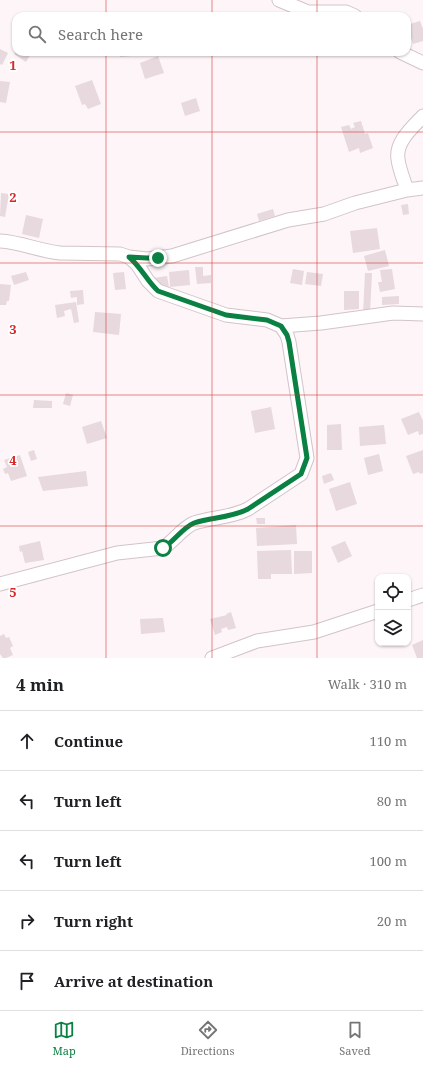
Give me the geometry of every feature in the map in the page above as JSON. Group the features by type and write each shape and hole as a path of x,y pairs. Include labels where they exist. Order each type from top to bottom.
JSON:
{"street":[{"path":"280,0 302,5"},
{"path":"308,12 346,12"},
{"path":"408,56 423,63"},
{"path":"407,190 398,159 399,148 402,141 423,116"},
{"path":"0,241 9,241 50,252 110,253 129,257 147,258 172,256 277,224 324,214 355,203 407,190 423,188"},
{"path":"129,257 138,264 151,285 158,291 226,315 267,320 281,326 321,323 393,313 423,314"},
{"path":"0,584 117,554 163,548 169,545 185,528 194,523 240,514 301,474 307,458 289,342 287,335 281,326"},
{"path":"411,599 423,595"},
{"path":"212,658 256,641 314,632 375,612"}],"building":[{"path":"420,21 423,29 423,41 413,44 411,38 411,24"},
{"path":"0,49 8,53 2,65 0,64"},
{"path":"17,56 30,56 26,62"},
{"path":"158,56 164,73 145,79 140,63"},
{"path":"92,80 101,104 88,109 85,104 82,105 75,86"},
{"path":"0,81 10,82 6,103 0,102"},
{"path":"196,98 200,111 185,116 181,103"},
{"path":"361,121 365,134 368,133 373,148 360,153 359,148 349,152 341,127 349,125 351,129 355,127 353,123"},
{"path":"1,193 9,194 5,217 0,216"},
{"path":"408,204 409,214 403,215 401,205"},
{"path":"273,209 275,216 259,221 257,214"},
{"path":"26,215 43,219 39,238 22,234"},
{"path":"377,228 380,249 353,253 350,231"},
{"path":"385,250 389,266 368,271 364,256"},
{"path":"195,267 203,267 203,276 211,275 211,283 197,284"},
{"path":"293,269 304,271 302,285 290,283"},
{"path":"392,269 395,289 380,292 378,282 382,282 380,270"},
{"path":"189,270 190,285 170,287 169,272"},
{"path":"26,272 29,280 14,285 11,276"},
{"path":"124,272 126,289 115,290 113,273"},
{"path":"307,272 323,274 321,286 305,284"},
{"path":"365,273 372,273 370,314 363,314"},
{"path":"167,276 169,287 155,289 154,278"},
{"path":"0,284 11,285 9,301 7,301 6,305 0,305"},
{"path":"83,290 84,304 77,305 77,297 71,298 70,291"},
{"path":"344,291 359,291 359,309 344,310"},
{"path":"399,296 399,304 382,305 382,297"},
{"path":"76,302 79,322 74,323 71,309 64,311 65,316 57,318 55,305"},
{"path":"95,312 121,314 119,335 93,332"},
{"path":"66,393 73,395 70,406 63,404"},
{"path":"34,400 52,401 52,408 33,408"},
{"path":"271,407 275,429 255,433 251,411"},
{"path":"419,412 423,421 423,434 419,435 418,431 408,435 401,419"},
{"path":"101,421 107,438 87,444 82,427"},
{"path":"341,424 342,450 327,450 327,425"},
{"path":"384,425 386,444 360,446 359,427"},
{"path":"34,450 37,459 31,461 28,452"},
{"path":"423,450 423,473 420,474 419,472 413,474 406,456"},
{"path":"379,454 383,471 368,475 364,458"},
{"path":"20,455 27,476 11,481 8,473 5,474 3,469 7,467 4,460"},
{"path":"86,471 88,486 43,491 38,477"},
{"path":"331,473 334,480 324,484 322,476"},
{"path":"350,482 357,504 336,511 329,489"},
{"path":"256,518 265,518 265,524 257,524"},
{"path":"296,525 297,544 257,546 256,528"},
{"path":"40,541 44,560 25,563 19,546"},
{"path":"345,541 352,556 338,563 331,547"},
{"path":"291,550 292,574 271,574 271,579 258,579 257,551"},
{"path":"294,551 312,551 312,573 294,574"},
{"path":"231,612 236,628 228,630 227,627 221,629 222,632 215,635 210,619 227,615 226,614"},
{"path":"163,618 165,632 141,634 140,619"},
{"path":"4,634 6,638 9,637 13,646 10,648 13,655 6,658 3,658 0,654 0,636"},
{"path":"423,640 423,658 417,658 412,645"}],"route":[{"path":"158,258 129,257 138,264 151,285 164,294 226,315 267,320 281,326 287,335 289,342 307,458 305,467 301,474 240,514 194,523 185,528 169,545 163,548"}]}
